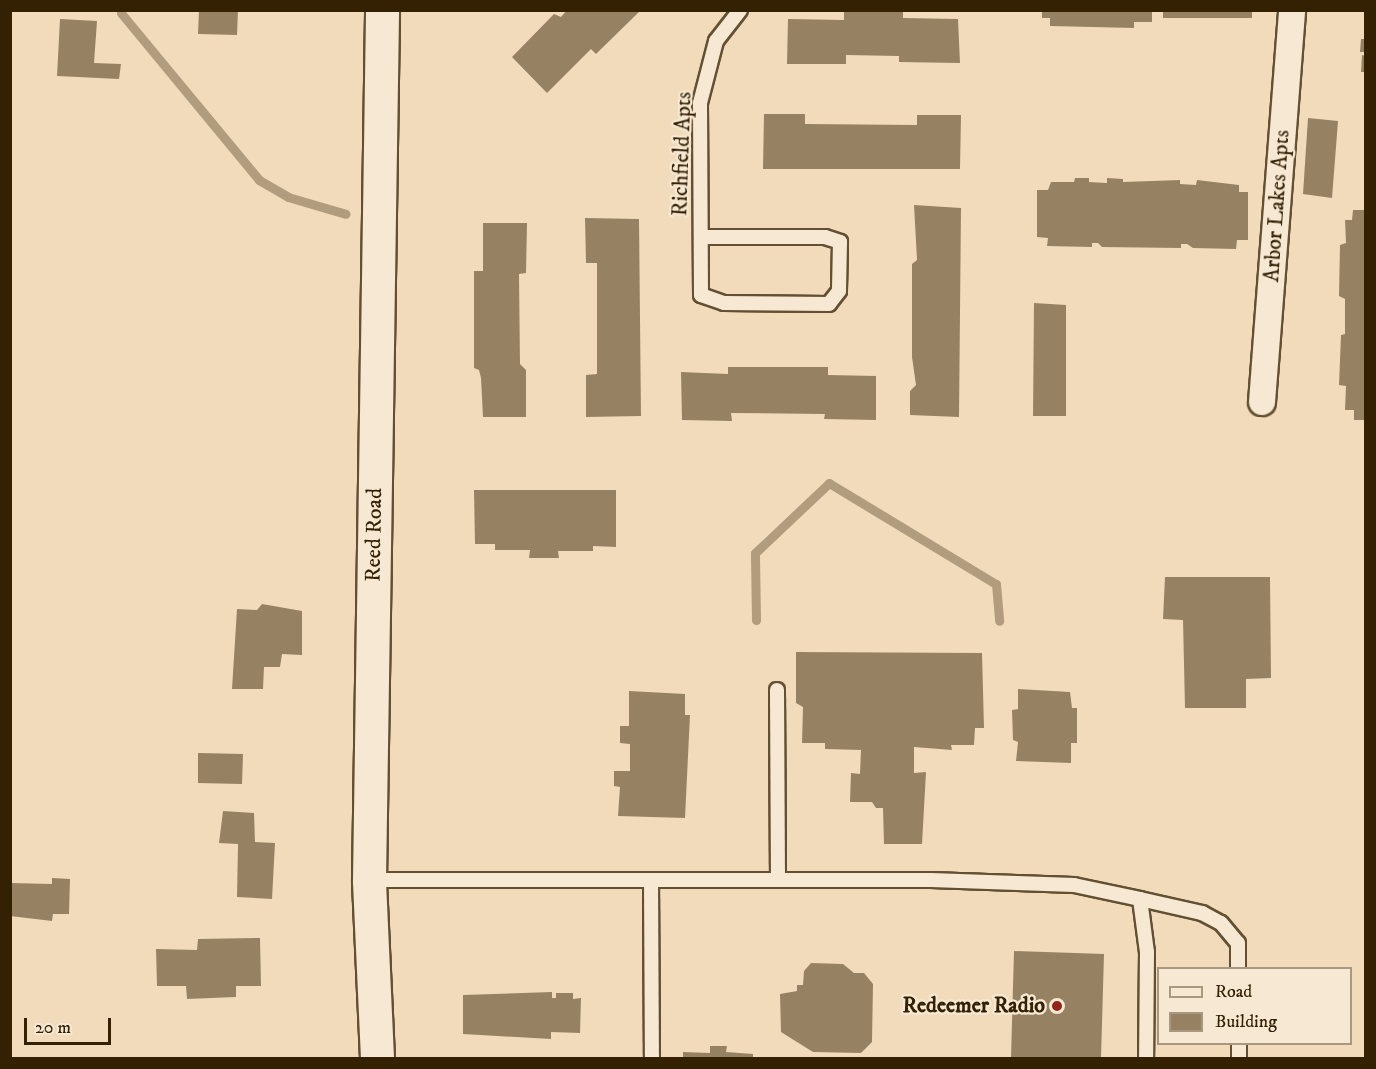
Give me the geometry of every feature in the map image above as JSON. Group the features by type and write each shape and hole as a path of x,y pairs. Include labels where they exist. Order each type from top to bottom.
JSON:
{"main road":[{"name":"Reed Road","path":"377,1059 369,880 382,10"}],"street":[{"name":"Arbor Lakes Apts","path":"1262,402 1292,10"}],"lane":[{"name":"Richfield Apts","path":"701,237 825,237 840,242 839,291 829,304 724,303 701,295 700,103 716,41 740,10"},
{"path":"777,690 778,880"},
{"path":"369,880 778,880 1074,885 1202,913 1221,923 1238,944 1238,967"},
{"path":"651,880 652,1059"},
{"path":"1140,899 1148,952 1146,1059"}],"building":[{"path":"199,10 238,10 237,35 198,34"},
{"path":"567,10 641,10 596,54 591,49 547,93 512,57 554,14 561,17"},
{"path":"1042,10 1152,10 1152,22 1134,22 1134,28 1050,26 1050,18 1042,18"},
{"path":"1163,10 1252,10 1252,18 1163,18"},
{"path":"844,11 903,12 903,18 958,19 960,63 899,62 899,56 846,55 846,64 787,64 788,19 844,20"},
{"path":"60,19 97,21 94,63 121,64 119,79 57,76"},
{"path":"1361,39 1366,39 1366,52 1360,52"},
{"path":"1362,55 1366,56 1366,72 1361,72"},
{"path":"764,114 805,114 805,124 917,125 917,115 961,115 960,169 763,169"},
{"path":"1308,118 1338,121 1332,198 1303,194"},
{"path":"1075,178 1089,178 1089,182 1107,183 1107,178 1123,179 1123,182 1180,180 1180,184 1196,185 1197,180 1239,185 1239,192 1248,192 1248,240 1237,240 1236,249 1193,248 1187,244 1181,244 1181,248 1102,247 1098,243 1092,243 1092,247 1047,246 1048,238 1037,237 1037,190 1048,190 1051,182 1074,182"},
{"path":"914,205 961,208 959,417 910,415 910,391 916,385 912,357 912,264 917,260"},
{"path":"1353,210 1366,210 1366,420 1354,420 1354,410 1345,410 1346,386 1339,385 1341,335 1345,334 1345,299 1339,296 1340,245 1346,243 1345,220 1352,220"},
{"path":"585,218 639,219 641,416 586,417 586,375 597,374 597,263 586,263"},
{"path":"483,223 527,223 526,273 519,274 520,364 526,370 526,417 483,417 481,378 479,370 474,368 474,271 483,271"},
{"path":"1034,303 1066,305 1066,416 1033,416"},
{"path":"728,367 828,367 828,375 876,376 876,420 824,419 825,414 731,413 732,421 682,420 681,372 728,374"},
{"path":"474,490 616,490 616,547 593,546 593,551 558,551 559,558 529,558 530,550 495,550 495,544 475,544"},
{"path":"1165,577 1270,577 1271,678 1246,679 1246,708 1185,708 1183,620 1163,619"},
{"path":"262,604 302,611 302,655 282,654 280,667 264,667 263,689 232,689 237,609 257,610"},
{"path":"796,652 982,653 984,728 975,728 974,745 951,745 952,750 914,747 914,773 926,772 922,844 884,844 883,808 876,808 872,802 850,802 851,773 860,774 861,750 825,749 825,743 802,743 803,707 796,703"},
{"path":"1018,689 1070,692 1072,708 1077,708 1077,743 1071,743 1071,763 1016,761 1018,742 1013,740 1012,710 1018,709"},
{"path":"629,691 685,694 685,715 690,715 685,818 618,816 620,787 614,786 614,771 630,771 630,744 620,743 620,726 629,726"},
{"path":"198,753 243,754 242,784 198,783"},
{"path":"223,811 254,813 255,842 275,843 272,899 237,897 238,844 219,843"},
{"path":"52,878 70,879 69,914 53,914 52,921 10,916 10,883 52,884"},
{"path":"260,938 261,986 236,986 236,997 187,999 186,986 157,986 156,949 197,950 198,939"},
{"name":"Redeemer Radio","path":"1014,951 1104,954 1101,1058 1011,1058"},
{"path":"811,963 843,964 854,973 864,973 873,984 872,1042 861,1053 813,1052 781,1032 780,994 797,991 797,985 803,985 804,971"},
{"path":"552,992 552,998 556,998 556,993 573,993 573,999 581,998 580,1033 551,1032 551,1039 463,1034 463,995"},
{"path":"710,1046 727,1046 726,1052 753,1054 753,1058 683,1058 683,1052 710,1053"}],"waterway":[{"path":"121,13 259,180 288,197 346,214"},
{"path":"756,620 755,553 829,483 996,584 999,621"}],"place":[{"name":"Redeemer Radio","path":"1057,1006"}]}
